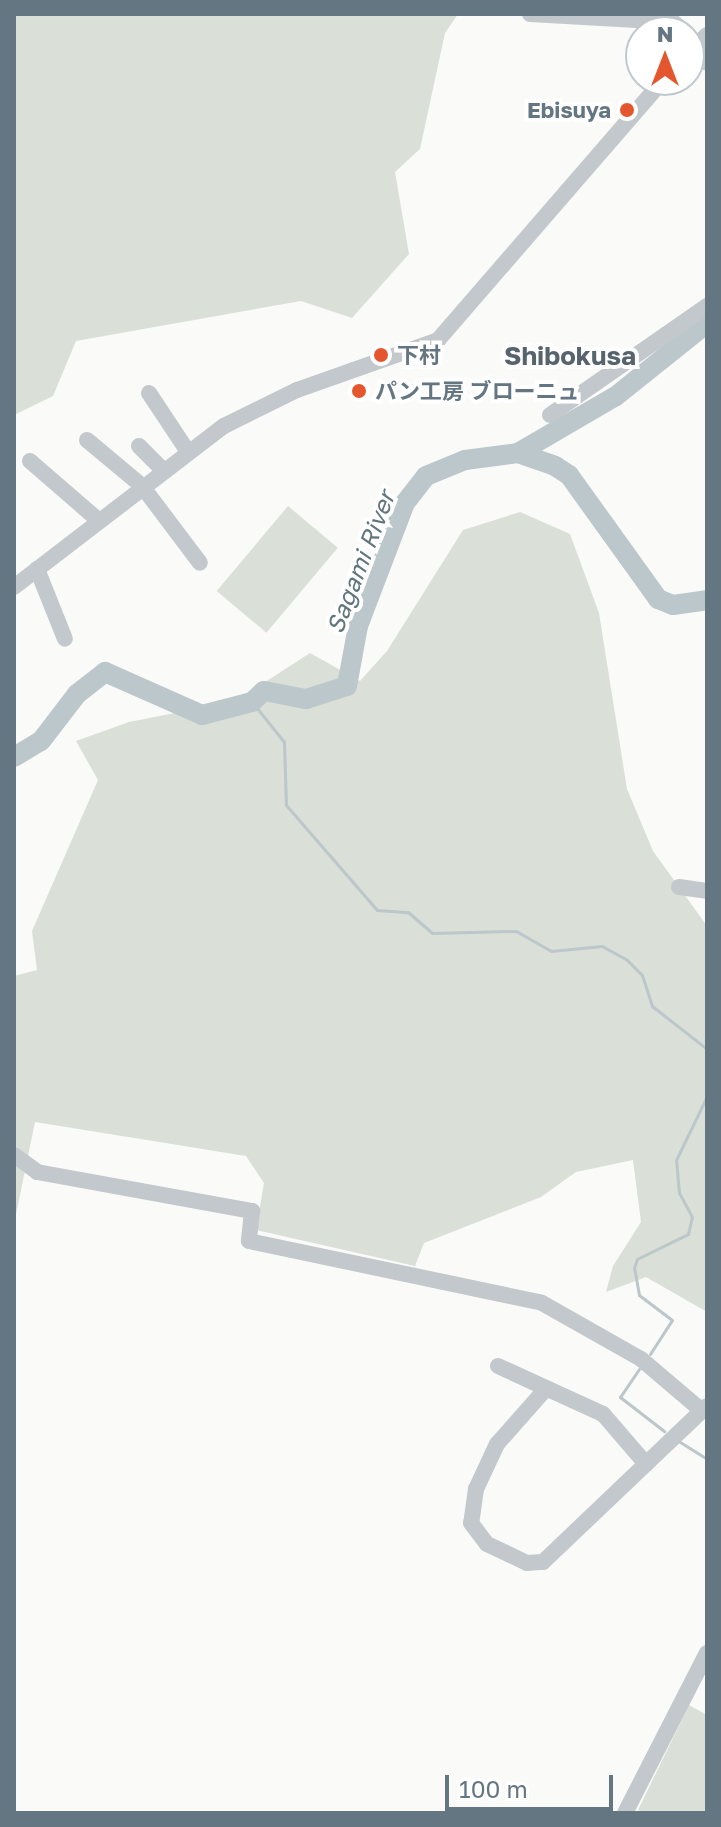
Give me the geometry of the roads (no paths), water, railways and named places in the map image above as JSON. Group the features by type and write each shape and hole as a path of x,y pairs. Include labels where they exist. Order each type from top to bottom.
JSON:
{"street":[{"path":"530,14 625,19"},
{"path":"14,587 188,452 297,390 438,340 649,96"},
{"path":"550,415 707,306"},
{"path":"149,393 188,452"},
{"path":"87,440 142,486 200,563"},
{"path":"139,446 163,470"},
{"path":"30,461 98,520"},
{"path":"37,569 65,639"},
{"path":"679,887 707,891"},
{"path":"14,1155 37,1172 252,1211 249,1241 542,1303 641,1359 704,1408 543,1562 527,1563 487,1544 471,1523 476,1489 497,1444 543,1392"},
{"path":"498,1366 543,1392 603,1414 646,1464"},
{"path":"625,1813 705,1662"}],"waterway":[{"path":"518,453 616,396 707,323"},
{"name":"Sagami River","path":"14,757 41,741 77,694 105,672 202,715 252,702 264,691 306,699 347,686 358,626 405,503 426,476 465,460 518,453 555,466 569,475 658,599 673,605 707,600"},
{"path":"252,702 284,742 286,805 377,910 408,912 432,933 516,931 551,951 602,946 627,960 642,975 652,1006 707,1049"},
{"path":"650,1354 672,1320 639,1295 634,1268 637,1259 688,1234 692,1217 679,1193 676,1160 707,1096"},
{"path":"639,1369 620,1397 664,1431"},
{"path":"680,1442 707,1459"}],"place":[{"name":"Ebisuya","path":"627,110"},
{"name":"下村","path":"381,355"},
{"name":"パン工房 ブローニュ","path":"359,391"}],"district":[{"name":"Shibokusa","path":"570,356"}]}
